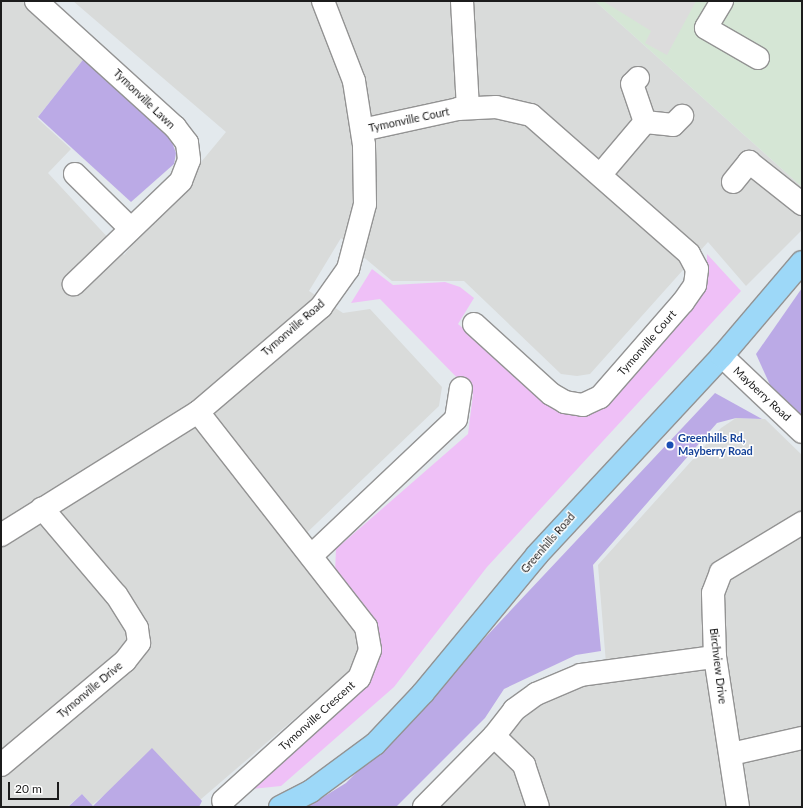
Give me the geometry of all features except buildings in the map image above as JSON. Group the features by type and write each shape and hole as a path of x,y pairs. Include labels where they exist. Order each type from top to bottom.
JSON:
{"main road":[{"name":"Greenhills Road","path":"280,807 311,791 376,744 423,693 537,554 722,356 802,262"}],"street":[{"name":"Tymonville Lawn","path":"36,1 175,127 187,143 189,160 181,181 74,284"},
{"name":"Tymonville Road","path":"1,535 198,412 320,307 348,269 365,204 362,130 354,81 323,1"},
{"path":"462,1 468,108"},
{"path":"722,1 706,28 758,58"},
{"path":"638,78 632,84 645,122"},
{"name":"Tymonville Court","path":"362,130 468,108 496,107 531,115 600,174 689,254 697,269 694,285 683,302 600,397 583,405 565,402 551,394 474,324"},
{"path":"645,122 673,125 682,116"},
{"path":"600,174 645,122"},
{"path":"733,182 749,162 802,204"},
{"path":"75,174 131,229"},
{"name":"Mayberry Road","path":"722,356 802,432"},
{"path":"311,556 456,419 461,388"},
{"name":"Tymonville Crescent","path":"198,412 366,627 370,650 359,678 223,801"},
{"name":"Tymonville Drive","path":"1,765 125,661 139,643 137,628 116,595 42,508"},
{"name":"Birchview Drive","path":"738,807 715,657 713,593 721,572 802,523"},
{"path":"424,807 494,736 514,710 536,694 581,675 715,657"},
{"path":"494,736 524,765 538,807"},
{"path":"731,754 802,738"}],"shaded area":[{"path":"1,1 22,1 86,56 37,118 71,149 48,173 124,255 226,132 73,1 595,1 802,187 802,230 746,286 708,242 590,374 577,376 561,374 464,281 392,281 341,238 309,291 343,313 370,309 442,387 439,406 293,546 355,631 359,650 349,672 193,806 151,758 92,805 82,794 67,807 1,807"},
{"path":"595,1 802,1 802,187"},
{"path":"603,1 696,1 667,55 645,43 651,31"},
{"path":"86,56 170,137 176,153 174,164 131,202 38,117"},
{"path":"707,254 741,291 487,567 394,687 281,786 252,789 379,656 335,572 336,549 468,434 473,394 380,299 351,303 372,269 393,285 445,282 460,287 474,298 458,324 538,393 583,412 707,267"},
{"path":"802,288 802,416 770,385 756,354"},
{"path":"715,393 762,419 736,418 717,423 593,565 601,651 576,655 504,689 485,718 396,807 307,807 346,783 404,724"},
{"path":"736,418 765,419 802,455 802,807 427,807 550,695 607,676 598,565 721,428"},
{"path":"152,748 202,801 199,807 68,807 82,794 93,806"}],"place":[{"name":"Greenhills Rd, Mayberry Road","path":"670,445"}]}
